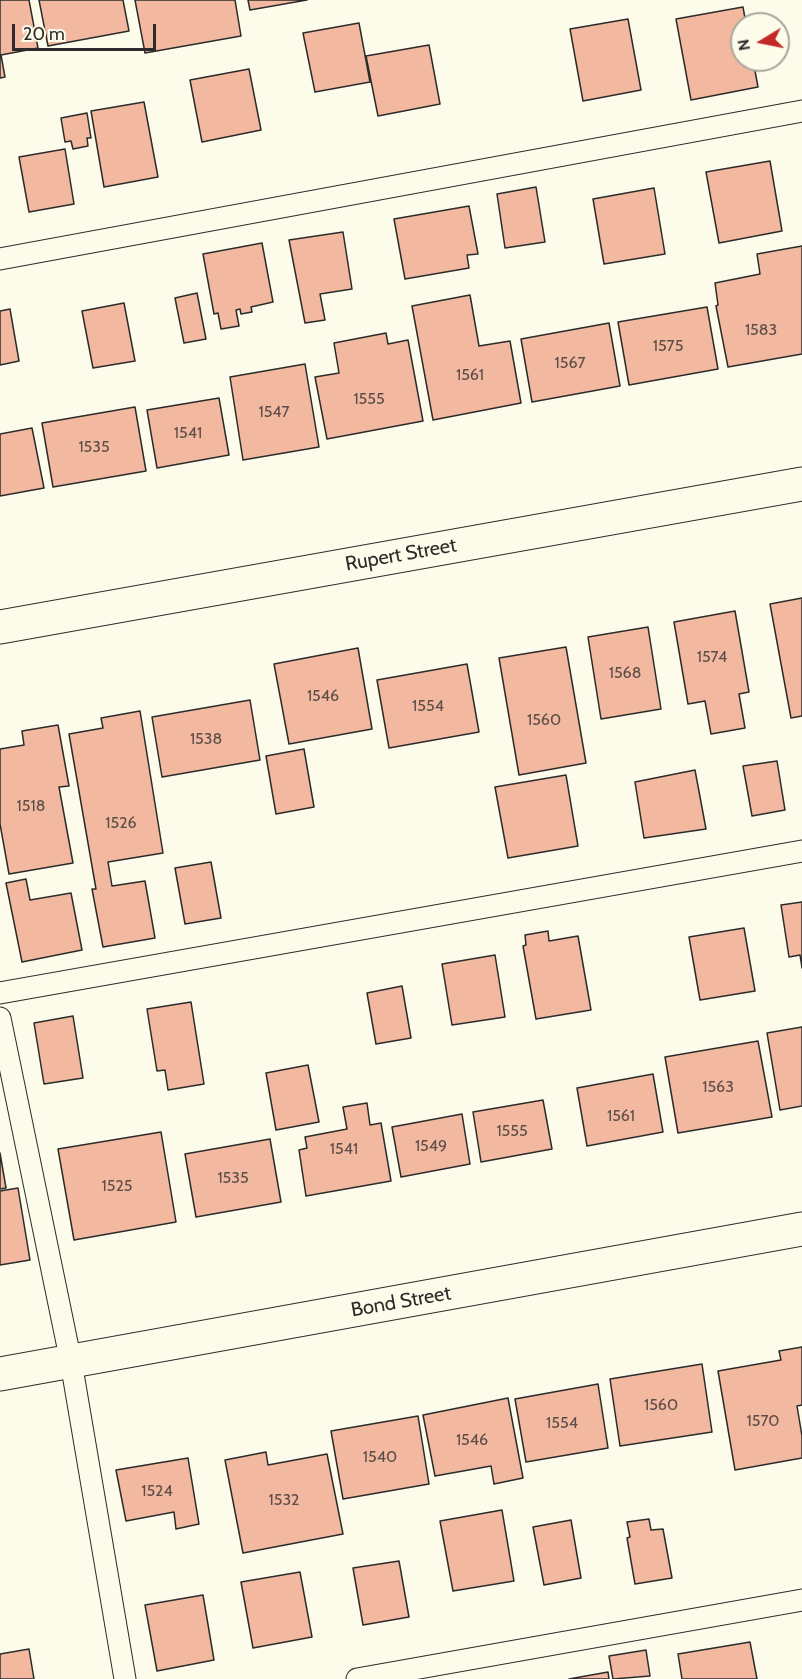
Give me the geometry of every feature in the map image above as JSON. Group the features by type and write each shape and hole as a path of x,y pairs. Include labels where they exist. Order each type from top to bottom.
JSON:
{"street":[{"name":"Rupert Street","path":"0,627 802,484"},
{"name":"Bond Street","path":"0,1374 802,1229"}],"lane":[{"path":"0,259 802,111"},
{"path":"0,993 802,851"},
{"path":"0,1018 71,1362 125,1679"},
{"path":"357,1679 802,1600"}],"building":[{"path":"0,0 29,0 38,48 1,55 5,77 0,78"},
{"path":"39,0 123,0 129,31 48,46"},
{"path":"135,0 235,0 241,36 145,53"},
{"path":"248,0 307,0 250,10"},
{"path":"743,7 744,12 730,12 730,72 755,72 758,87 691,100 676,19"},
{"path":"628,19 641,90 583,101 570,29"},
{"path":"359,23 370,82 315,92 303,33"},
{"path":"429,45 440,104 378,116 366,56"},
{"path":"249,69 261,130 202,142 190,80"},
{"path":"144,102 158,177 104,187 91,111"},
{"path":"87,113 91,138 87,138 88,146 73,149 71,141 65,142 61,118"},
{"path":"65,149 74,204 29,212 19,157"},
{"path":"770,161 782,231 719,243 706,172"},
{"path":"536,187 545,242 505,248 497,194"},
{"path":"654,188 665,254 604,264 593,199"},
{"path":"469,206 478,254 467,255 469,268 405,279 394,219"},
{"path":"343,232 352,289 320,294 325,320 305,323 289,240"},
{"path":"262,243 273,302 251,307 252,312 241,314 240,309 236,310 239,326 221,329 218,313 214,314 203,254"},
{"path":"802,246 802,354 728,367 716,306 718,305 715,283 760,274 757,254"},
{"path":"197,293 206,339 184,343 175,298"},
{"path":"470,295 479,346 510,341 521,403 433,420 412,306"},
{"path":"124,303 135,361 93,368 82,311"},
{"path":"707,307 718,369 629,385 618,322"},
{"path":"10,309 19,361 0,365 0,311"},
{"path":"609,323 620,386 532,402 521,339"},
{"path":"386,333 388,344 408,340 423,421 327,439 315,377 339,373 334,343"},
{"path":"305,364 319,447 243,460 230,377"},
{"path":"219,398 229,455 157,468 147,410"},
{"path":"135,407 146,471 53,487 42,423"},
{"path":"32,428 44,488 0,496 0,434"},
{"path":"802,598 802,716 791,718 770,604"},
{"path":"735,611 749,692 739,694 745,728 711,734 705,701 688,704 674,622"},
{"path":"648,627 661,709 601,719 588,637"},
{"path":"566,647 586,763 519,775 499,658"},
{"path":"358,648 372,729 289,744 274,664"},
{"path":"467,664 479,732 389,748 377,680"},
{"path":"250,700 260,760 162,777 152,717"},
{"path":"140,711 163,853 108,862 112,886 145,881 155,938 103,947 92,889 96,889 69,734 103,728 101,718"},
{"path":"58,725 69,786 59,787 73,863 9,874 0,824 0,749 24,745 22,731"},
{"path":"304,749 314,807 276,814 266,756"},
{"path":"777,761 785,810 752,816 743,766"},
{"path":"695,770 706,829 644,838 635,782"},
{"path":"566,775 578,846 508,858 495,787"},
{"path":"211,862 221,918 185,924 175,868"},
{"path":"26,879 30,900 71,893 82,950 22,962 6,883"},
{"path":"802,902 802,968 800,955 789,957 781,905"},
{"path":"744,928 755,991 700,1000 689,937"},
{"path":"548,931 549,941 578,936 591,1010 536,1019 523,946 526,945 525,935"},
{"path":"495,955 505,1017 452,1025 442,964"},
{"path":"402,986 411,1038 376,1044 367,993"},
{"path":"191,1002 204,1084 168,1090 165,1070 157,1071 147,1009"},
{"path":"73,1016 83,1078 44,1084 34,1023"},
{"path":"802,1027 802,1106 780,1110 767,1033"},
{"path":"758,1041 772,1117 678,1133 665,1057"},
{"path":"308,1065 319,1122 276,1130 266,1073"},
{"path":"653,1074 663,1132 587,1146 577,1088"},
{"path":"543,1100 552,1149 481,1162 473,1112"},
{"path":"367,1103 370,1125 381,1123 391,1181 306,1196 299,1150 307,1148 305,1137 347,1129 343,1107"},
{"path":"462,1114 470,1164 401,1177 392,1127"},
{"path":"161,1132 176,1222 74,1240 58,1149"},
{"path":"270,1139 281,1202 196,1217 185,1154"},
{"path":"0,1153 6,1188 0,1189"},
{"path":"18,1188 30,1260 0,1265 0,1191"},
{"path":"802,1347 802,1405 797,1406 802,1436 802,1458 735,1470 718,1371 781,1360 779,1351"},
{"path":"702,1364 712,1432 620,1446 610,1379"},
{"path":"598,1384 608,1448 526,1462 515,1399"},
{"path":"508,1398 523,1478 494,1484 491,1466 435,1476 423,1415"},
{"path":"418,1416 429,1484 343,1499 331,1431"},
{"path":"266,1452 268,1465 327,1454 343,1534 243,1553 225,1460"},
{"path":"188,1458 199,1524 176,1529 174,1512 126,1521 116,1470"},
{"path":"502,1510 514,1581 453,1591 440,1521"},
{"path":"649,1519 651,1530 663,1529 672,1578 635,1584 627,1538 630,1537 627,1522"},
{"path":"571,1520 581,1578 544,1585 533,1527"},
{"path":"399,1561 409,1617 363,1625 353,1568"},
{"path":"300,1572 312,1637 253,1648 241,1582"},
{"path":"203,1595 214,1660 157,1671 145,1605"},
{"path":"750,1642 757,1679 682,1679 678,1654"},
{"path":"29,1649 34,1679 0,1679 0,1654"},
{"path":"646,1650 650,1676 613,1679 609,1656"},
{"path":"608,1672 609,1679 569,1679"}]}
